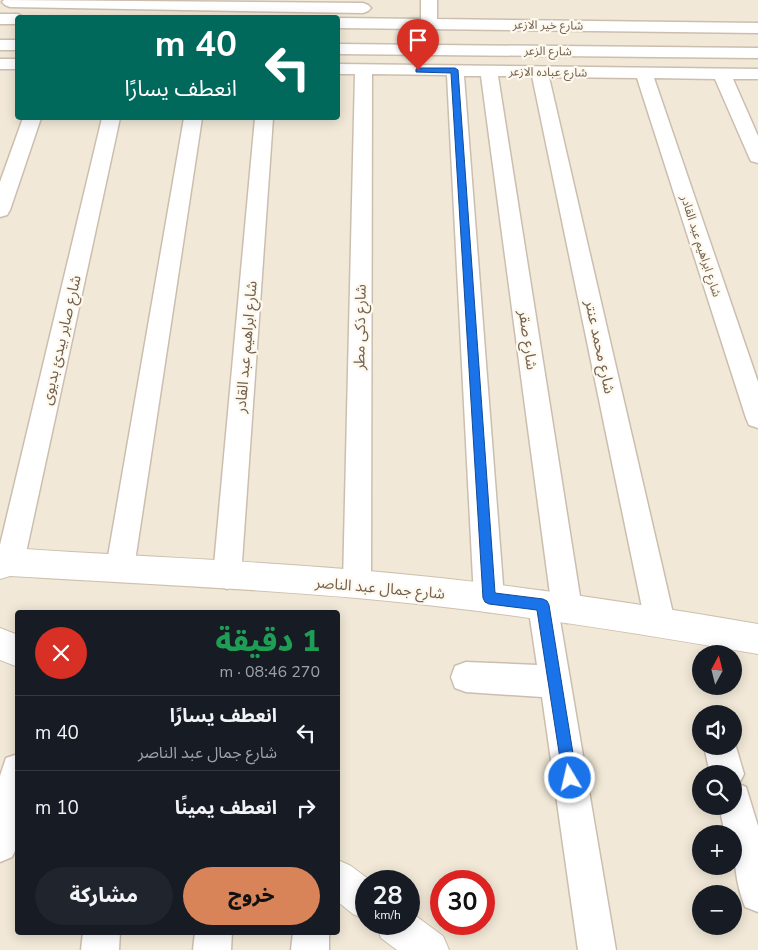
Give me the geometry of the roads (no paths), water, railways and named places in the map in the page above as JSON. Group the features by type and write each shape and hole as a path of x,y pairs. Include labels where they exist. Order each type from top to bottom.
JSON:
{"street":[{"path":"8,3 379,8"},
{"name":"شارع خير الازعر","path":"340,23 426,10 758,28"},
{"path":"0,19 15,20"},
{"path":"0,45 15,45"},
{"name":"شارع الزعر","path":"340,49 758,53"},
{"path":"0,64 15,64"},
{"name":"شارع عباده الازعر","path":"340,69 758,74"},
{"name":"شارع ذكى مطر","path":"357,584 364,70"},
{"path":"455,70 489,598"},
{"name":"شارع صقر","path":"489,71 555,607 555,682 597,950"},
{"name":"شارع محمد عنتر","path":"540,72 660,622"},
{"name":"شارع ابراهيم عبد القادر","path":"644,73 758,418"},
{"path":"722,74 758,157"},
{"path":"0,210 31,120"},
{"name":"شارع صابر بيدئ بديوى","path":"5,563 111,120"},
{"path":"120,568 193,120"},
{"name":"شارع ابراهيم عبد القادر","path":"227,576 264,120"},
{"name":"شارع جمال عبد الناصر","path":"5,563 120,568 357,584 555,607 660,622 758,639"},
{"path":"0,643 15,650"},
{"path":"466,677 555,682"},
{"path":"0,845 15,782"},
{"path":"738,815 758,894"},
{"path":"340,881 355,892"},
{"path":"100,950 102,935"},
{"path":"212,950 214,935"},
{"path":"310,950 311,935"},
{"path":"409,935 429,950"}]}
